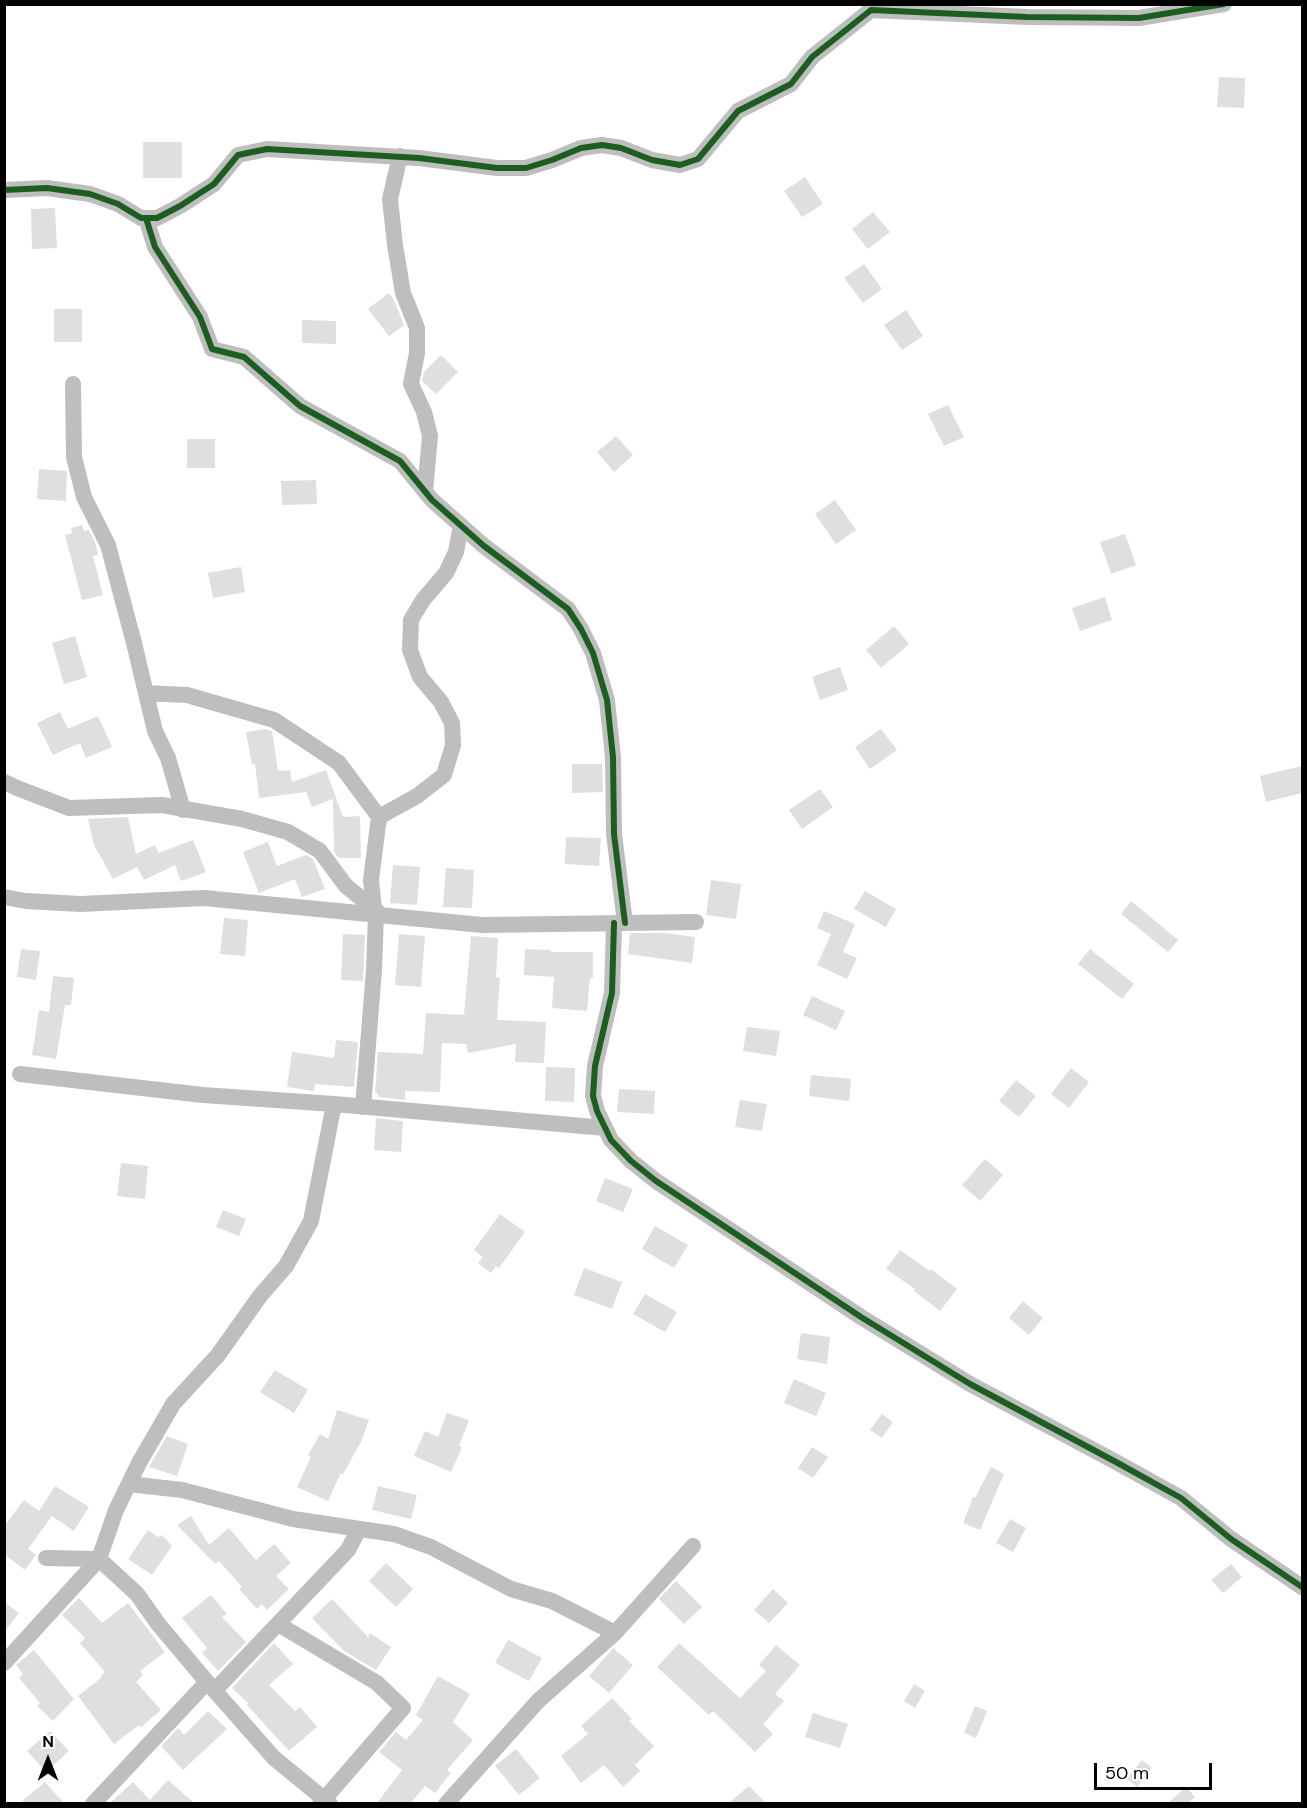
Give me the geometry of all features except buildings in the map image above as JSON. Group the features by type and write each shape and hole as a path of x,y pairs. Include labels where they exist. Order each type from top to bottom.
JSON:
{"street":[{"path":"4,190 47,188 90,194 118,204 141,218 157,218 214,184 238,155 267,148 400,156 497,168 526,168 552,160 581,147 602,145 621,148 652,160 680,165 698,159 738,111 791,84 812,57 871,10 1004,16 1139,18 1224,4"},
{"path":"400,156 390,199 403,292 417,328 417,353 411,384 424,412 430,436 425,491"},
{"path":"146,218 155,247 200,317 212,349 244,357 300,406 400,460 432,500 493,552 568,609 581,629 593,653 606,699 613,757 619,923 612,993 594,1066 593,1096 611,1140 631,1161 656,1181 861,1317 970,1384 1181,1498 1231,1539 1302,1587"},
{"path":"73,384 74,457 84,497 108,545 154,731 168,758 183,810"},
{"path":"380,817 417,796 444,776 453,745 452,723 441,702 420,677 410,650 411,620 423,600 446,573 456,552 461,525"},
{"path":"146,693 187,695 274,720 339,763 380,817 371,880 378,913 363,1107"},
{"path":"4,782 69,808 162,805 242,819 288,832 320,850 346,886 378,913"},
{"path":"4,897 26,901 81,904 204,898 378,913 482,925 696,922"},
{"path":"20,1074 203,1095 605,1128"},
{"path":"4,1663 99,1559 116,1510 173,1404 218,1355 260,1296 286,1266 310,1221 334,1104"},
{"path":"129,1484 182,1490 293,1519 394,1534 431,1547 511,1589 552,1601 615,1634"},
{"path":"93,1803 211,1686 278,1624 348,1550 359,1529"},
{"path":"446,1803 538,1701 615,1634 693,1546"},
{"path":"46,1558 99,1559 137,1594 159,1624 274,1758 324,1802 403,1708 377,1683 278,1624"}],"cycle path":[{"path":"4,190 47,188 90,194 118,204 141,218 157,218 214,184 238,155 267,149 419,158 497,168 526,168 581,148 602,145 621,148 652,160 680,165 698,159 738,111 791,84 812,57 871,10 1027,17 1139,18 1224,4"},
{"path":"146,218 155,247 200,317 212,349 244,357 300,406 400,461 432,500 484,546 568,609 593,653 607,700 613,757 614,834 625,923"},
{"path":"614,923 612,993 595,1066 593,1096 597,1111 611,1140 631,1161 656,1181 861,1317 970,1384 1181,1498 1231,1539 1302,1587"}]}
